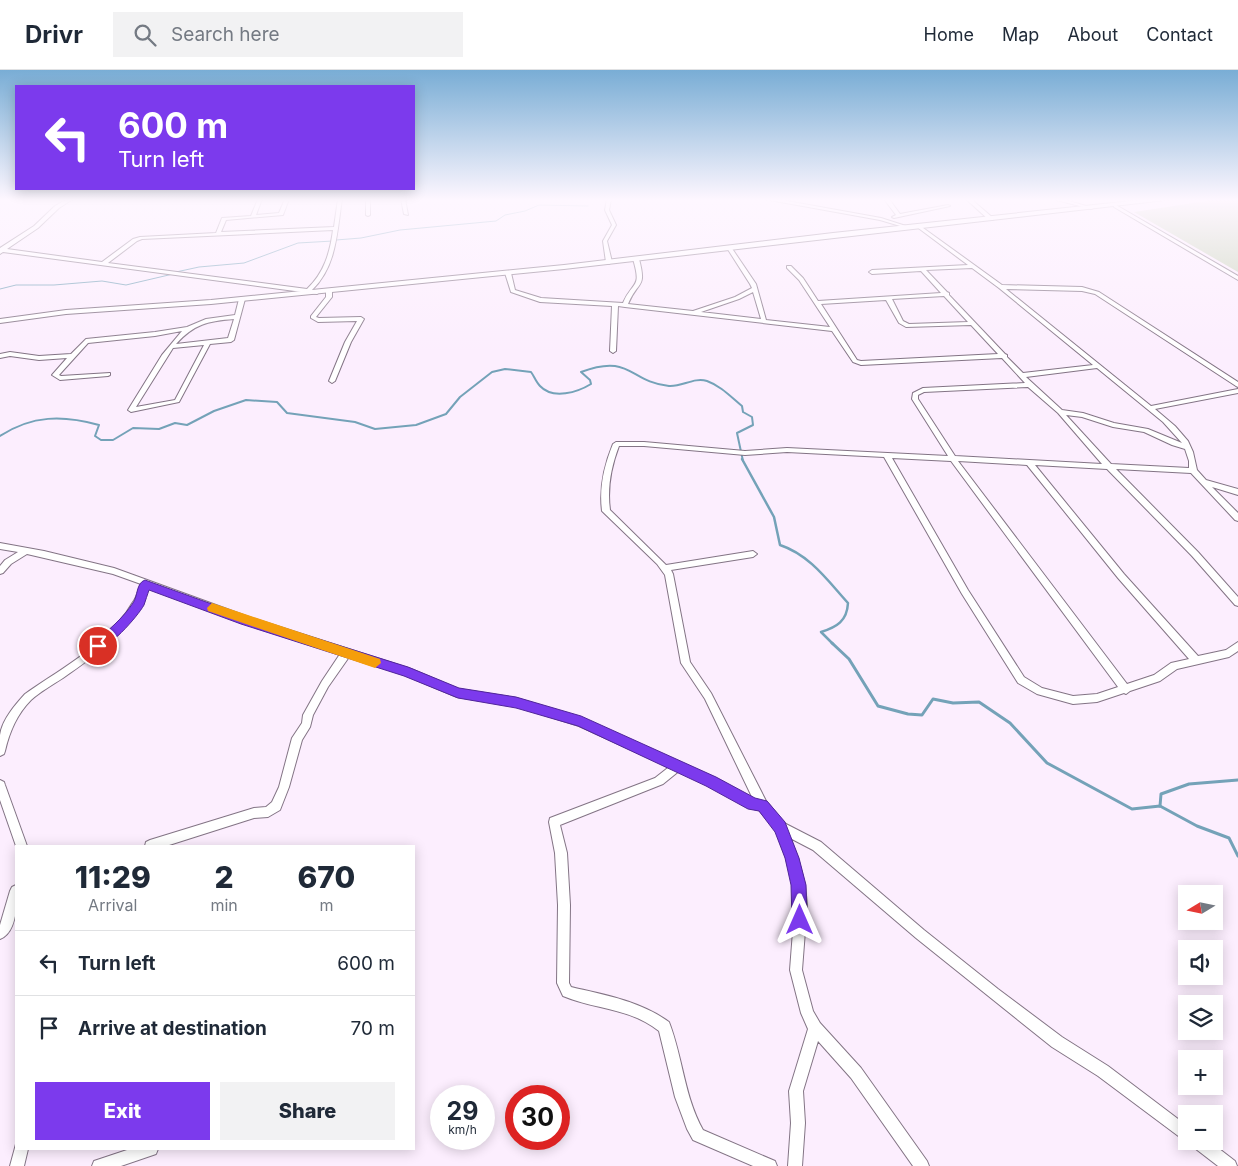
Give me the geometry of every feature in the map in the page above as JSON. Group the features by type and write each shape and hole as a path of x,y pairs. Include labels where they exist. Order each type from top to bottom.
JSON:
{"main road":[{"path":"0,321 66,312 318,292 711,250"}],"street":[{"path":"103,264 122,250"},
{"path":"308,291 322,279 332,250"},
{"path":"607,250 609,262"},
{"path":"730,250 753,284 764,321"},
{"path":"952,250 1002,287 1175,429 1187,447 1193,463 1193,471"},
{"path":"1191,250 1238,278"},
{"path":"1,251 318,292"},
{"path":"625,305 627,298 638,288 640,282 636,259"},
{"path":"872,272 973,266"},
{"path":"790,267 817,302 855,361 861,363 1005,356"},
{"path":"923,270 1023,375 1030,385 1060,412 1109,466 1195,554 1238,603"},
{"path":"508,273 513,291 516,294 540,300 625,305 834,329"},
{"path":"1002,287 1082,289 1097,293 1238,386"},
{"path":"690,313 737,298 754,290"},
{"path":"328,291 328,297 313,317 318,320 361,318 348,342 332,381"},
{"path":"817,302 947,294"},
{"path":"888,298 901,322 908,326 973,323"},
{"path":"173,346 231,340 242,299"},
{"path":"613,351 615,305"},
{"path":"108,374 56,378 55,375 70,356 88,340 155,334 189,328 212,320 237,317"},
{"path":"189,328 161,361 132,410 177,401 208,343"},
{"path":"0,356 10,354 39,358 70,356"},
{"path":"1023,375 1100,366"},
{"path":"1030,385 917,391 915,399 953,459 1126,690"},
{"path":"1150,408 1238,391"},
{"path":"1060,412 1083,415 1113,425 1146,430 1187,447"},
{"path":"922,1166 856,1073 816,1028 808,1013 796,970 801,905 799,885 792,858 780,827 762,805 708,696 686,663 669,574 606,512 604,502 606,471 616,444 644,444 745,453 787,450 1193,471 1238,518"},
{"path":"887,456 965,592 1020,680 1040,691 1073,700 1097,698 1126,690 1156,678 1174,666 1229,653 1238,646"},
{"path":"1030,462 1121,576 1196,660"},
{"path":"1204,482 1238,492"},
{"path":"0,546 114,571 246,620 408,672 458,693 516,702 581,722 678,766 753,804 762,805"},
{"path":"0,571 8,562 26,551"},
{"path":"664,568 753,554"},
{"path":"0,751 7,727 28,697 113,634 139,604 145,584"},
{"path":"153,845 254,813 268,812 276,806 284,788 297,738 308,724 308,715 325,684 346,653"},
{"path":"678,766 659,782 554,822 561,853 564,905 563,983 567,992 633,1010 659,1023 664,1028 678,1080 693,1127 698,1135 770,1166"},
{"path":"0,785 22,845"},
{"path":"780,827 817,846 920,934 1057,1042 1103,1071 1178,1127"},
{"path":"0,933 5,928 15,894"},
{"path":"795,1166 798,1123 796,1091 816,1028"},
{"path":"17,1166 20,1150"},
{"path":"99,1166 148,1150"},
{"path":"1209,1150 1230,1166"}],"green space":[{"path":"1200,250 1238,250 1238,272"}],"waterway":[{"path":"176,272 199,267 244,263 279,250"},
{"path":"0,289 16,285 54,285 102,281 126,285 173,274"},
{"path":"0,436 24,424 48,419 60,419 99,425 95,436 101,440 113,440 133,428 159,429 175,423 187,425 214,411 246,400 277,402 287,413 355,422 375,429 416,425 446,414 460,397 492,372 505,369 531,372 545,390 558,394 573,392 591,384 590,380 581,372 597,367 610,366 629,370 645,379 669,386 702,380 712,383 721,389 742,406 743,412 752,417 753,425 737,433 743,461"},
{"path":"743,461 774,517 780,545 791,549 809,562 848,603 843,619 832,628 821,632 832,643"},
{"path":"832,643 849,659 878,706 908,714 922,715 933,699 953,703 979,702 1010,723 1047,763 1132,809 1160,806"},
{"path":"1160,806 1161,794 1189,784 1238,780"},
{"path":"1160,806 1197,826 1229,838 1238,856"}],"slow traffic":[{"path":"212,608 375,663"}],"route":[{"path":"98,646 113,634 139,604 145,584 287,634 408,672 458,693 516,702 581,722 711,781 753,804 762,805 772,814 780,827 792,858 799,885 800,920"}]}
